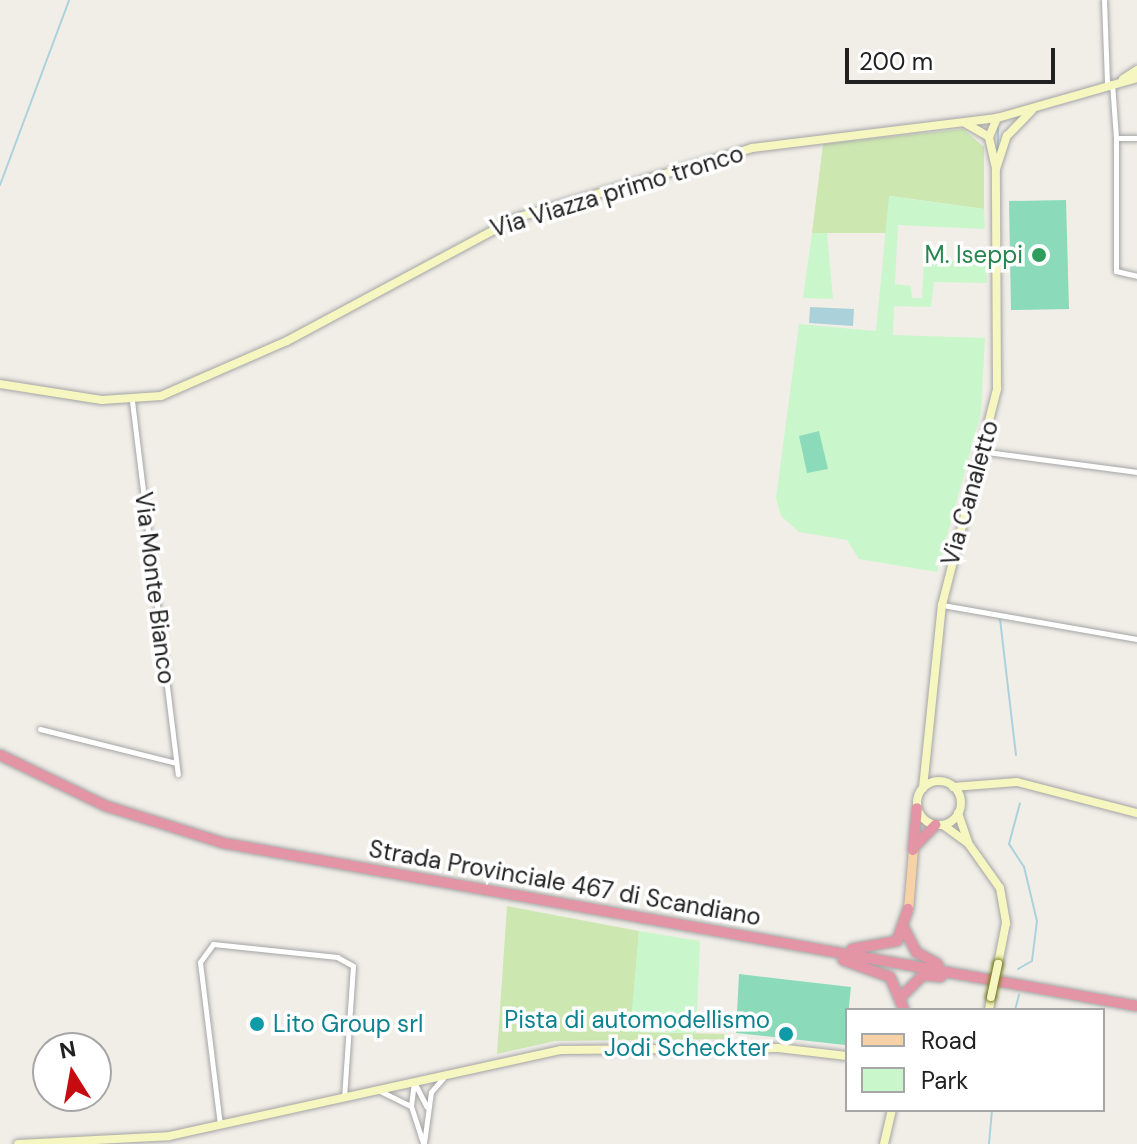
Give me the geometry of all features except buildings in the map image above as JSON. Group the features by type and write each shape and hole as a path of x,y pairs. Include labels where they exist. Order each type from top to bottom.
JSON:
{"highway":[{"name":"Strada Provinciale 467 di Scandiano","path":"0,755 106,806 223,843 1137,1006"},
{"path":"913,850 917,808"},
{"path":"913,850 939,825"},
{"path":"787,943 885,948 905,930 908,909"},
{"path":"905,930 929,962 1016,984"},
{"path":"787,943 877,967 901,997 904,1008"},
{"path":"901,997 923,975 1016,984"}],"main road":[{"path":"908,909 913,850"}],"street":[{"path":"1104,0 1116,138 1116,271 1137,276"},
{"name":"Via Viazza primo tronco","path":"1123,79 1137,70"},
{"name":"Via Viazza primo tronco","path":"0,384 132,401 223,371 516,218 752,148 997,118 1109,82 1137,78"},
{"name":"Via Canaletto","path":"996,169 1007,136 1036,106"},
{"path":"997,118 1007,136"},
{"path":"964,123 989,137 997,118"},
{"name":"Via Canaletto","path":"923,788 942,605 954,542 983,452 1000,341 996,169 989,137"},
{"path":"1116,138 1137,138"},
{"name":"Via Monte Bianco","path":"132,401 178,774"},
{"path":"983,452 1137,472"},
{"path":"942,605 1137,639"},
{"path":"40,729 176,763"},
{"path":"924,769 953,787 974,788 1017,782 1137,813"},
{"path":"943,782 923,788 917,808 968,843 997,879 1006,909 989,1008"},
{"path":"953,787 961,802"},
{"path":"968,843 958,813 961,802 974,788"},
{"path":"939,825 958,813"},
{"path":"220,1125 200,962 213,944 337,957 353,966 344,1098"},
{"path":"18,1144 145,1138 220,1125 561,1050 778,1048 845,1056"},
{"path":"424,1144 428,1108 445,1075"},
{"path":"414,1082 428,1108"},
{"path":"414,1082 411,1106 424,1144"},
{"path":"379,1091 411,1106"},
{"path":"884,1144 892,1112"}],"green space":[{"path":"963,129 984,147 984,209 890,196 886,233 812,233 823,144"},
{"path":"889,196 984,209 985,229 898,225 895,284 911,286 912,298 922,298 924,262 986,260 987,283 934,282 931,307 894,306 893,335 985,338 981,413 937,572 859,559 847,540 799,532 781,516 776,498 799,324 876,331"},
{"name":"M. Iseppi","path":"1066,200 1069,309 1011,310 1009,201"},
{"path":"812,233 827,233 833,299 803,298"},
{"path":"819,431 828,469 807,473 799,436"},
{"path":"507,906 639,931 631,1032 731,1034 731,1039 555,1041 497,1054"},
{"path":"639,931 700,941 696,1033 630,1032"},
{"path":"739,974 851,987 849,1008 845,1008 845,1045 736,1033"}],"water":[{"path":"810,307 854,309 853,326 809,323"}],"waterway":[{"path":"0,185 69,0"},
{"path":"998,126 998,149"},
{"path":"1000,619 1016,755"},
{"path":"1018,969 1032,961 1037,921 1024,867 1009,844 1020,803"},
{"path":"1016,1008 1019,995"},
{"path":"989,1144 992,1112"}],"place":[{"name":"M. Iseppi","path":"1039,255"},
{"name":"Lito Group srl","path":"257,1024"},
{"name":"Pista di automodellismo Jodi Scheckter","path":"786,1034"}]}
